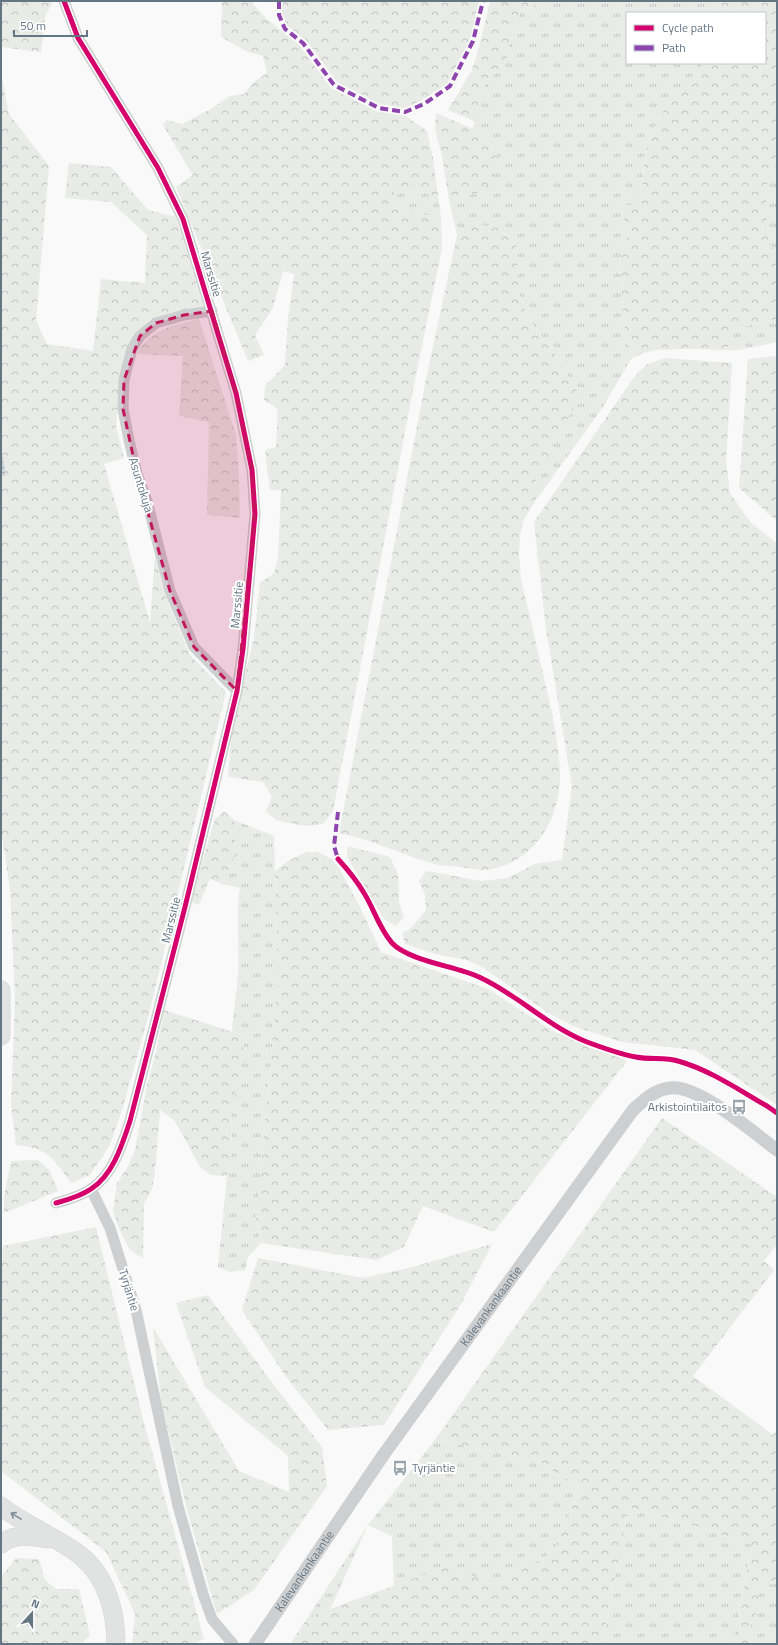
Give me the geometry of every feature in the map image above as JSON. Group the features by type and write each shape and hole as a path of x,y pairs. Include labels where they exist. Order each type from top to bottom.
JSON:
{"highway":[{"path":"1,990 1,1036"},
{"path":"1,1506 82,1556 95,1571 104,1584 112,1606 116,1632 116,1644"},
{"path":"1,1544 14,1538 30,1536 56,1540"}],"street":[{"name":"Marssitie","path":"56,1203 91,1189 100,1181 112,1167 124,1140 130,1121 185,906 237,690 243,649 255,514 253,477 236,393 212,311 180,213 158,168 78,38 64,1"},
{"name":"Asuntokuja","path":"212,311 184,315 156,323 140,336 132,349 124,380 123,408 136,468 147,501 170,591 194,647 237,690"},
{"name":"Kalevankankaantie","path":"255,1644 384,1454 633,1110 654,1093 670,1088 692,1091 710,1100 777,1150"},
{"name":"Tyrjäntie","path":"91,1189 110,1228 136,1310 178,1506 203,1594 212,1619 233,1644"}],"highlighted area":[{"path":"212,311 236,393 252,470 255,514 237,691 194,647 170,591 137,474 123,409 124,380 140,336 156,323 184,315"}],"green space":[{"path":"1,1 53,1 45,17 41,52 1,47"},
{"path":"222,1 254,1 253,4 266,18 300,46 331,88 378,112 406,116 427,131 433,158 438,195 430,195 413,186 394,192 391,201 396,209 441,218 442,248 411,400 333,811 323,824 304,826 276,820 266,811 272,797 263,782 228,777 232,727 254,638 260,583 274,573 278,559 281,490 270,490 265,450 276,447 278,409 264,400 265,386 285,365 288,319 294,274 283,271 273,308 255,335 264,355 248,361 176,187 193,175 163,125 167,120 182,124 209,110 230,96 244,94 255,81 267,73 263,56 246,51 221,37"},
{"path":"283,1 479,1 470,39 447,84 422,100 405,108 380,104 337,82 306,40 288,26 282,14"},
{"path":"490,1 548,1 521,10 511,34 506,62 487,80 479,102 475,121 448,110 472,70"},
{"path":"548,1 710,1 714,8 713,12 626,12 626,64 702,64 699,78 665,108 654,129 644,158 643,185 633,205 623,205 620,207 628,234 620,257 623,313 627,345 643,353 631,359 603,407 536,500 536,479 549,451 560,361 527,317 519,292 516,245 498,228 469,223 457,235 449,200 481,192 497,152 473,129 479,102 487,80 506,62 511,34 521,10"},
{"path":"710,1 777,1 777,162 767,184 766,212 769,244 777,252 777,319 735,329 725,350 656,350 643,353 627,345 623,313 620,257 628,234 620,207 623,205 633,205 643,185 644,158 654,129 665,108 699,78 702,64 766,64 766,12 713,12 714,8"},
{"path":"1,74 9,114 49,166 36,320 47,344 93,351 101,279 145,283 147,235 111,202 65,198 69,163 111,167 148,210 176,217 204,307 150,320 133,337 120,382 116,426 124,458 104,464 150,622 155,557 165,595 190,655 226,692 149,1014 124,1104 110,1145 90,1175 71,1183 49,1156 36,1149 16,1145 11,1105 15,1000 10,891 1,829 1,477 6,475 1,448"},
{"path":"436,113 473,129 497,152 498,169 481,192 449,200 442,156 435,129"},
{"path":"777,162 777,252 769,244 766,212 767,183"},
{"path":"413,186 430,195 438,195 441,218 396,209 391,201 394,192"},
{"path":"469,223 498,228 516,245 519,292 527,317 560,361 580,397 549,451 536,479 536,500 524,519 520,535 519,554 521,579 555,728 560,775 559,792 549,823 540,838 530,850 517,860 502,867 485,870 434,864 363,839 339,833 427,374 457,235"},
{"path":"199,319 236,435 240,518 207,515 209,422 179,416 183,356 136,354 142,345 163,329"},
{"path":"777,319 777,342 739,350 725,350 735,329"},
{"path":"777,356 777,521 739,488 748,359"},
{"path":"664,358 732,363 726,462 730,493 751,523 777,543 777,1105 695,1050 622,1042 573,1026 547,1012 482,967 466,960 435,954 405,944 402,933 411,928 426,910 425,895 419,881 426,871 482,881 507,878 535,864 562,860 572,786 546,629 534,522 634,377 646,365"},
{"path":"224,811 234,820 236,835 232,865 222,884 210,879 199,905 190,902 215,819"},
{"path":"234,820 274,836 278,981 256,1220 261,1243 248,1257 245,1270 230,1272 218,1267 227,1176 231,1153 232,1114 245,1036 232,1031 238,975 238,910 240,888 222,884 232,865 236,835"},
{"path":"348,846 390,857 398,874 399,902 404,917 396,926 384,919 347,857"},
{"path":"306,852 318,852 331,859 338,866 361,909 381,952 488,989 553,1031 627,1061 494,1232 423,1206 404,1247 376,1260 261,1243 256,1220 278,981 275,871 288,861"},
{"path":"164,1010 245,1036 232,1114 231,1153 227,1176 211,1175 200,1167 175,1121 160,1110 155,1173 152,1189 144,1204 143,1258 130,1250 120,1231 113,1211 117,1183 127,1168 135,1150 147,1085 157,1048"},
{"path":"662,1118 777,1197 777,1244 764,1261 774,1270 693,1376 773,1435 777,1430 777,1583 756,1587 761,1609 752,1618 749,1644 733,1644 752,1544 629,1507 602,1644 290,1644 308,1617 448,1566 495,1585 553,1552 580,1489 537,1460 435,1440"},
{"path":"38,1160 50,1171 58,1191 4,1213 4,1196 11,1161"},
{"path":"96,1227 144,1423 204,1639 193,1644 132,1644 135,1614 106,1552 1,1471 1,1281 3,1246"},
{"path":"492,1244 461,1304 384,1425 328,1430 286,1377 242,1310 258,1258 363,1278 413,1267"},
{"path":"208,1295 273,1384 322,1447 327,1486 254,1590 217,1614 186,1506 161,1400 153,1327 239,1471 289,1492 288,1456 205,1387 176,1303"},
{"path":"435,1440 537,1460 580,1489 553,1552 495,1585 448,1566 394,1586 392,1536 368,1525"},
{"path":"629,1507 752,1544 733,1644 602,1644"},
{"path":"368,1525 330,1610 308,1617"},
{"path":"16,1558 39,1559 45,1580 56,1589 79,1589 90,1636 80,1644 1,1644 1,1577"},
{"path":"777,1583 777,1644 749,1644 752,1618 761,1609 756,1586"}],"shaded area":[{"path":"1,448 6,475 1,477"}],"marked path":[{"path":"279,1 279,15 285,29 303,43 334,85 379,108 405,112 424,104 450,86 473,41 483,1"},
{"path":"338,812 334,846 338,859"}],"cycle path":[{"path":"56,1203 74,1198 99,1183 116,1159 130,1121 185,907 237,691 243,649 255,514 252,470 236,393 183,219 158,168 78,38 64,1"},
{"path":"338,859 368,899 387,937 400,949 421,959 479,977 506,992 545,1019 587,1042 630,1056 673,1060 690,1065 724,1081 777,1113"}],"place":[{"name":"Arkistointilaitos","path":"739,1107"},
{"name":"Tyrjäntie","path":"400,1468"}]}
